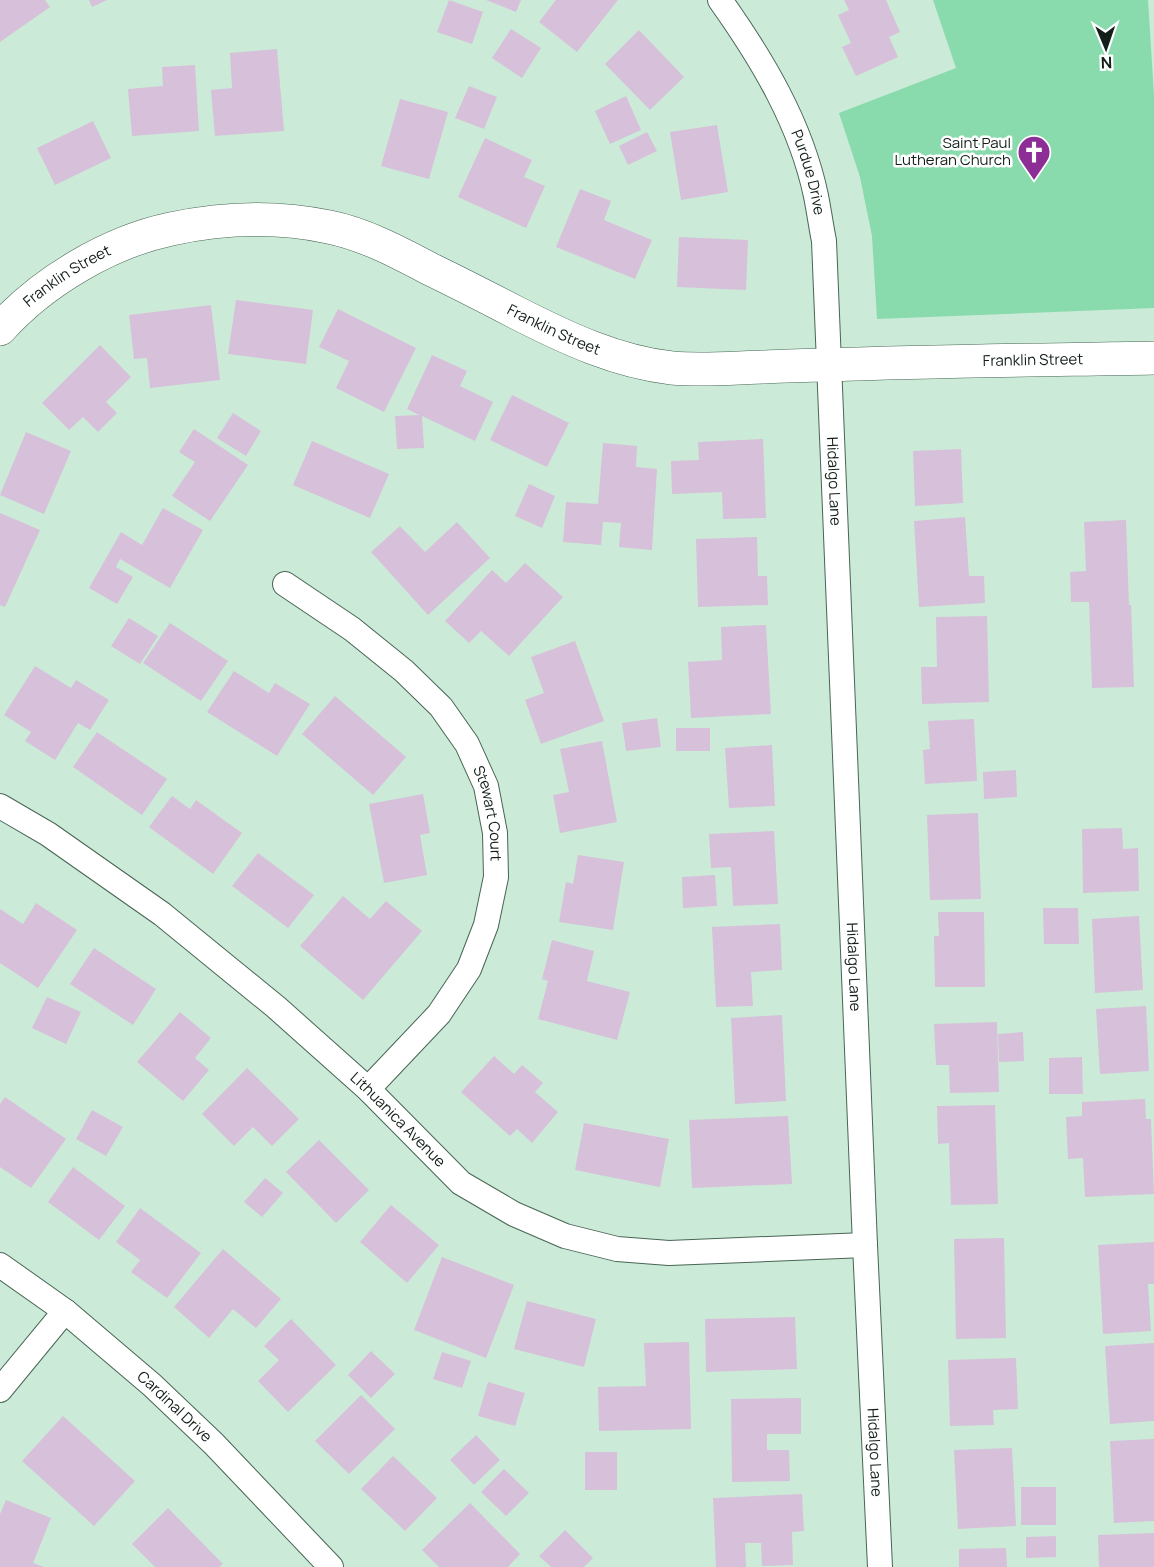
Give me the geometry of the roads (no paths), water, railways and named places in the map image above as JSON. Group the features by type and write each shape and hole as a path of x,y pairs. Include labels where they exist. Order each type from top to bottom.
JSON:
{"street":[{"name":"Purdue Drive","path":"720,0 773,81 793,125 816,194 824,241 830,364"},
{"name":"Franklin Street","path":"0,329 43,291 78,267 114,247 155,232 196,223 281,220 330,227 369,240 404,255 561,336 613,355 672,368 711,369 830,364 1154,358"},
{"name":"Hidalgo Lane","path":"830,364 880,1567"},
{"name":"Stewart Court","path":"285,584 352,629 404,671 441,707 467,744 486,786 495,833 496,877 486,925 469,969 439,1014 368,1089"},
{"name":"Lithuanica Avenue","path":"0,806 48,834 162,914 276,1007 368,1089 461,1183 514,1214 565,1236 617,1249 669,1253 865,1245"},
{"name":"Cardinal Drive","path":"0,1265 65,1311 160,1392 214,1444 331,1567"},
{"path":"0,1390 65,1311"}],"place":[{"name":"Saint Paul Lutheran Church","path":"1034,181"}]}
